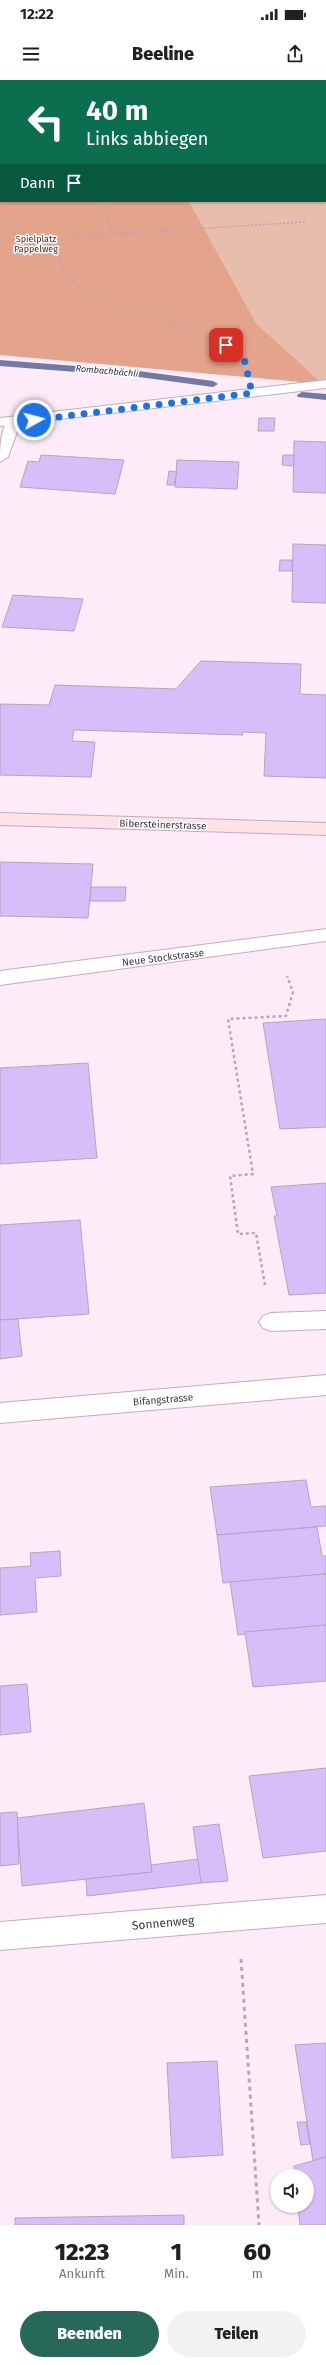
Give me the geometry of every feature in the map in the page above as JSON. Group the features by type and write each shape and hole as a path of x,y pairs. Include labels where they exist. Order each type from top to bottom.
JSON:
{"main road":[{"name":"Bibersteinerstrasse","path":"0,819 326,829"}],"street":[{"path":"0,457 7,422 326,384"},
{"name":"Neue Stockstrasse","path":"0,978 326,935"},
{"path":"271,1322 326,1320"},
{"name":"Bifangstrasse","path":"0,1413 326,1385"},
{"name":"Sonnenweg","path":"0,1936 326,1910"}],"path":[{"path":"103,202 113,234"},
{"path":"0,220 20,225 27,241"},
{"path":"0,240 56,241 113,234 310,221"},
{"path":"56,241 62,268 84,293 177,324 226,345 244,358 252,393"},
{"path":"271,1322 256,1233 238,1234 230,1176 253,1174 228,1019 286,1016 292,992 285,974"},
{"path":"238,1916 259,2225"}],"shaded area":[{"path":"190,202 326,202 326,384 323,384 256,323"}],"green space":[{"name":"Spielplatz Pappelweg","path":"0,202 190,202 256,323 323,384 0,355"}],"building":[{"path":"259,418 275,418 274,431 258,431"},
{"path":"294,441 326,442 326,493 293,492"},
{"path":"41,455 124,460 115,494 20,487 28,461 39,462"},
{"path":"283,455 294,455 294,466 282,465"},
{"path":"177,460 239,462 237,489 175,487"},
{"path":"169,471 177,472 174,485 167,485"},
{"path":"293,544 326,545 326,603 292,602"},
{"path":"280,560 292,560 292,571 279,571"},
{"path":"13,595 83,599 74,631 2,627"},
{"path":"201,661 301,664 300,694 326,695 326,778 264,776 266,733 242,732 243,735 74,730 72,741 95,742 91,777 0,775 0,704 49,705 55,685 176,689"},
{"path":"0,862 93,864 88,918 0,916"},
{"path":"91,887 126,887 125,901 90,901"},
{"path":"326,1019 326,1127 280,1129 263,1023"},
{"path":"88,1063 97,1158 0,1164 0,1068"},
{"path":"326,1183 326,1293 289,1295 274,1216 277,1216 271,1187"},
{"path":"80,1220 89,1314 0,1320 0,1225"},
{"path":"18,1319 22,1356 0,1359 0,1320"},
{"path":"306,1480 311,1507 326,1506 326,1526 217,1535 210,1487"},
{"path":"317,1527 322,1556 326,1556 326,1574 223,1583 217,1535"},
{"path":"60,1551 61,1576 35,1578 37,1612 0,1615 0,1568 31,1566 30,1553"},
{"path":"326,1574 326,1625 245,1632 246,1634 238,1635 230,1582"},
{"path":"326,1625 326,1681 253,1687 245,1632"},
{"path":"27,1684 31,1732 0,1735 0,1686"},
{"path":"326,1768 326,1851 263,1858 249,1776"},
{"path":"144,1803 152,1872 22,1886 17,1818"},
{"path":"17,1812 19,1864 0,1866 0,1813"},
{"path":"219,1824 228,1881 201,1883 193,1827"},
{"path":"198,1859 201,1883 87,1896 86,1879 152,1872 151,1865"},
{"path":"326,2043 326,2157 313,2161 295,2045"},
{"path":"217,2061 223,2155 172,2158 167,2063"},
{"path":"297,2122 306,2122 310,2144 301,2145"},
{"path":"326,2157 326,2225 300,2225 299,2213 314,2213 314,2169 294,2169 294,2166"},
{"path":"184,2215 184,2225 15,2225 15,2218"}],"waterway":[{"name":"Rombachbächli","path":"0,363 139,374 213,384"},
{"name":"Rombachbächli","path":"302,395 326,397"}],"route":[{"path":"34,420 252,393 244,358 226,345"}]}
